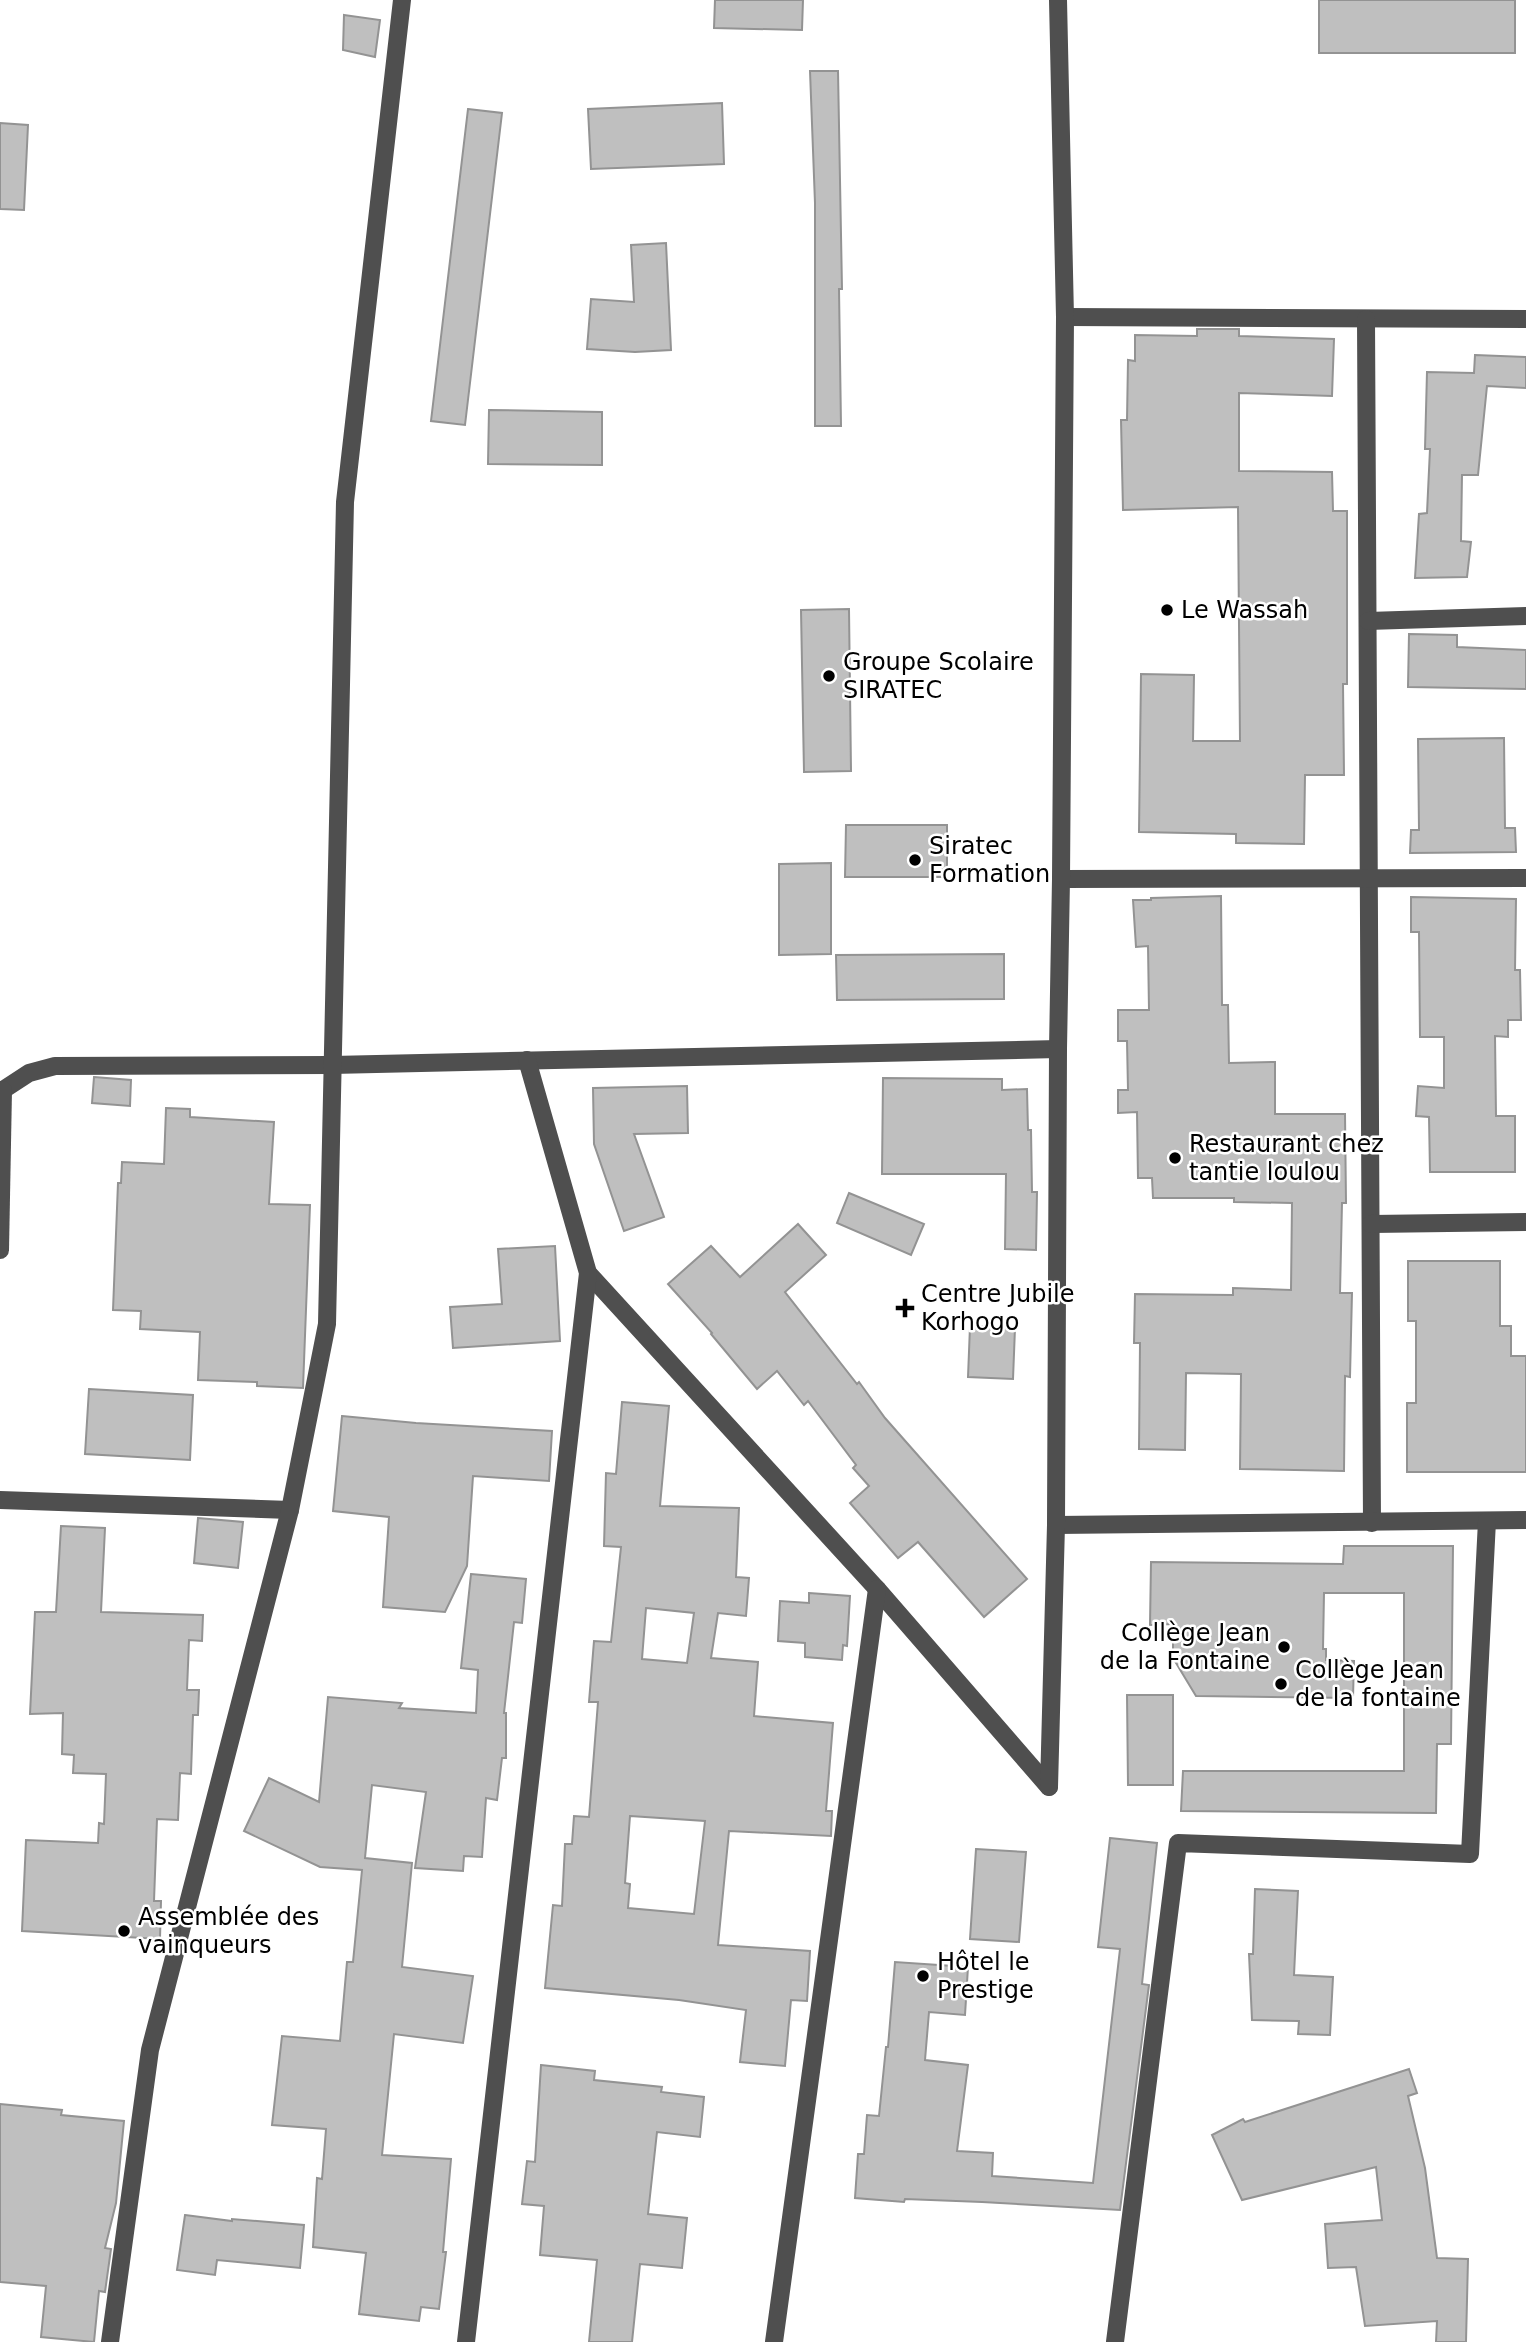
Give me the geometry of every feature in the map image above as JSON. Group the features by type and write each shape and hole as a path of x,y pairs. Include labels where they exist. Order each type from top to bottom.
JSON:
{"street":[{"path":"110,2342 150,2050 290,1510 327,1324 345,502 402,0"},
{"path":"588,1273 877,1589 1049,1787 1056,1525 1065,317 1058,0"},
{"path":"1065,317 1526,319"},
{"path":"1366,319 1372,1523"},
{"path":"1367,621 1526,617"},
{"path":"1061,879 1526,878"},
{"path":"0,1250 2,1090 29,1073 55,1066 332,1065 1058,1049"},
{"path":"467,2342 588,1273 527,1060"},
{"path":"1371,1224 1526,1222"},
{"path":"0,1500 290,1510"},
{"path":"1056,1525 1526,1520"},
{"path":"1115,2342 1178,1843 1470,1854 1487,1521"},
{"path":"774,2342 877,1589"}],"building":[{"path":"715,0 803,0 802,30 714,28"},
{"path":"1319,0 1515,0 1515,53 1319,53"},
{"path":"344,15 380,20 375,57 343,50"},
{"path":"810,71 838,71 842,289 839,289 841,426 815,426 815,203"},
{"path":"722,103 724,164 591,169 588,109"},
{"path":"468,109 502,113 465,425 431,421"},
{"path":"0,123 28,125 24,210 0,209"},
{"path":"666,243 671,350 635,352 587,349 591,299 634,302 631,245"},
{"path":"1197,329 1239,329 1239,336 1334,339 1332,396 1239,393 1239,471 1332,472 1333,511 1347,511 1344,775 1305,775 1304,844 1236,843 1236,834 1139,832 1141,674 1194,675 1193,741 1240,741 1238,507 1123,510 1121,420 1127,420 1128,360 1135,361 1135,335 1197,336"},
{"path":"1475,355 1526,357 1526,388 1487,386 1478,475 1462,475 1461,541 1471,542 1467,577 1415,578 1419,514 1427,513 1430,449 1425,449 1427,372 1474,373"},
{"path":"489,410 602,412 602,465 488,464"},
{"path":"849,609 851,771 804,772 801,610"},
{"path":"1409,634 1457,635 1457,647 1526,650 1526,689 1408,687"},
{"path":"1504,738 1505,828 1515,828 1516,852 1410,853 1411,830 1419,830 1418,739"},
{"path":"846,825 947,825 947,877 845,877"},
{"path":"831,863 831,954 779,955 779,864"},
{"path":"1221,896 1222,1005 1228,1005 1229,1063 1275,1062 1275,1114 1345,1114 1346,1203 1342,1203 1340,1293 1352,1293 1350,1377 1345,1376 1344,1471 1240,1469 1241,1374 1186,1373 1185,1450 1139,1449 1140,1343 1134,1343 1135,1294 1233,1295 1233,1288 1291,1290 1292,1203 1234,1202 1234,1198 1153,1198 1152,1178 1138,1178 1137,1112 1118,1113 1118,1090 1128,1090 1127,1041 1118,1041 1118,1010 1149,1010 1148,946 1136,947 1133,900"},
{"path":"1411,897 1516,899 1515,970 1520,970 1521,1020 1508,1020 1508,1037 1495,1036 1496,1116 1515,1116 1515,1172 1430,1172 1429,1117 1416,1116 1418,1086 1444,1088 1444,1037 1420,1037 1419,932 1411,932"},
{"path":"1004,954 1004,999 837,1000 836,955"},
{"path":"94,1077 131,1080 130,1106 92,1103"},
{"path":"883,1078 1002,1079 1002,1090 1027,1089 1032,1192 1037,1192 1036,1250 1005,1249 1006,1174 882,1174"},
{"path":"687,1086 688,1133 634,1134 664,1217 624,1231 594,1144 593,1088"},
{"path":"166,1108 190,1109 190,1117 274,1122 269,1204 310,1205 303,1388 257,1386 257,1382 198,1380 200,1332 140,1329 141,1311 113,1310 118,1183 121,1183 122,1162 164,1164"},
{"path":"849,1193 924,1224 911,1255 837,1223"},
{"path":"798,1224 826,1255 785,1292 885,1418 1027,1579 984,1617 918,1542 898,1558 850,1503 869,1486 853,1468 856,1465 808,1401 804,1405 777,1371 757,1389 668,1284 711,1246 740,1277"},
{"path":"555,1246 560,1341 453,1348 450,1307 502,1304 498,1249"},
{"path":"1408,1261 1500,1261 1500,1326 1511,1326 1511,1356 1526,1356 1526,1472 1407,1472 1407,1403 1416,1403 1416,1321 1408,1321"},
{"path":"970,1326 1015,1328 1013,1379 968,1377"},
{"path":"89,1389 193,1395 190,1460 85,1454"},
{"path":"622,1402 669,1406 660,1506 739,1508 736,1577 749,1578 746,1616 718,1613 711,1658 758,1662 754,1716 833,1723 826,1811 832,1811 831,1836 729,1831 718,1945 810,1951 807,2001 791,2000 785,2066 740,2062 746,2010 679,2000 545,1988 553,1905 562,1906 565,1844 572,1844 574,1816 589,1817 598,1702 589,1702 594,1641 611,1642 621,1547 604,1546 606,1473 616,1474","holes":["646,1608 694,1613 687,1663 642,1659","630,1816 705,1821 694,1914 628,1908 630,1884 625,1883"]},
{"path":"342,1416 552,1431 549,1481 473,1476 467,1566 445,1612 383,1607 389,1517 333,1511"},
{"path":"198,1518 243,1522 238,1568 194,1563"},
{"path":"61,1526 105,1528 101,1612 203,1615 202,1641 189,1640 187,1690 199,1690 198,1715 193,1715 191,1774 180,1773 178,1820 157,1819 154,1901 161,1901 160,1939 22,1931 26,1840 98,1843 99,1823 104,1824 106,1774 73,1773 74,1755 62,1754 63,1713 30,1714 35,1612 56,1612"},
{"path":"1344,1546 1453,1546 1451,1744 1437,1744 1436,1813 1181,1811 1183,1771 1404,1771 1404,1593 1324,1593 1323,1649 1326,1649 1326,1660 1354,1661 1353,1698 1196,1696 1173,1658 1173,1624 1150,1625 1151,1562 1343,1564"},
{"path":"471,1574 526,1579 522,1623 514,1622 504,1713 506,1758 502,1758 497,1800 486,1798 482,1857 464,1856 463,1871 415,1868 426,1792 372,1785 365,1858 412,1863 402,1967 473,1976 463,2043 394,2034 382,2155 451,2159 443,2252 446,2252 439,2309 421,2307 419,2321 359,2314 366,2253 313,2247 317,2178 322,2179 326,2129 272,2125 282,2036 340,2041 347,1962 353,1962 362,1870 320,1867 244,1831 269,1778 319,1802 328,1697 402,1703 399,1708 476,1713 478,1670 461,1668"},
{"path":"809,1593 850,1596 847,1646 843,1645 842,1660 805,1657 805,1643 778,1641 780,1601 809,1603"},
{"path":"1127,1695 1173,1695 1173,1785 1128,1785"},
{"path":"1110,1838 1157,1843 1142,1984 1149,1985 1120,2210 855,2198 858,2154 864,2154 867,2115 879,2116 895,1962 968,1967 965,2015 929,2012 925,2060 968,2065 957,2151 993,2153 992,2176 1093,2183 1120,1949 1098,1947"},
{"path":"976,1849 1026,1852 1019,1942 970,1939"},
{"path":"1255,1889 1298,1891 1294,1975 1333,1977 1330,2035 1298,2034 1299,2021 1252,2020 1249,1954 1253,1954"},
{"path":"541,2065 595,2071 594,2080 662,2087 661,2092 704,2097 700,2137 657,2132 648,2214 687,2218 682,2268 640,2264 632,2342 589,2342 597,2260 540,2255 544,2206 522,2204 527,2161 535,2162"},
{"path":"1409,2069 1417,2093 1408,2096 1425,2168 1437,2258 1468,2259 1466,2342 1436,2342 1437,2321 1365,2326 1356,2267 1328,2268 1325,2224 1382,2220 1376,2167 1242,2200 1212,2135 1243,2119 1245,2122"},
{"path":"0,2104 62,2110 61,2115 124,2121 116,2203 105,2248 111,2249 105,2292 99,2291 94,2342 41,2337 46,2286 0,2282"},
{"path":"185,2215 304,2225 300,2268 217,2260 215,2275 177,2270"}],"place":[{"name":"Le Wassah","path":"1167,610"},
{"name":"Groupe Scolaire SIRATEC","path":"829,676"},
{"name":"Siratec Formation","path":"915,860"},
{"name":"Restaurant chez tantie loulou","path":"1175,1158"},
{"name":"Centre Jubile Korhogo","path":"905,1308"},
{"name":"Collège Jean de la Fontaine","path":"1284,1647"},
{"name":"Collège Jean de la fontaine","path":"1281,1684"},
{"name":"Assemblée des vainqueurs","path":"124,1931"},
{"name":"Hôtel le Prestige","path":"923,1976"}]}
